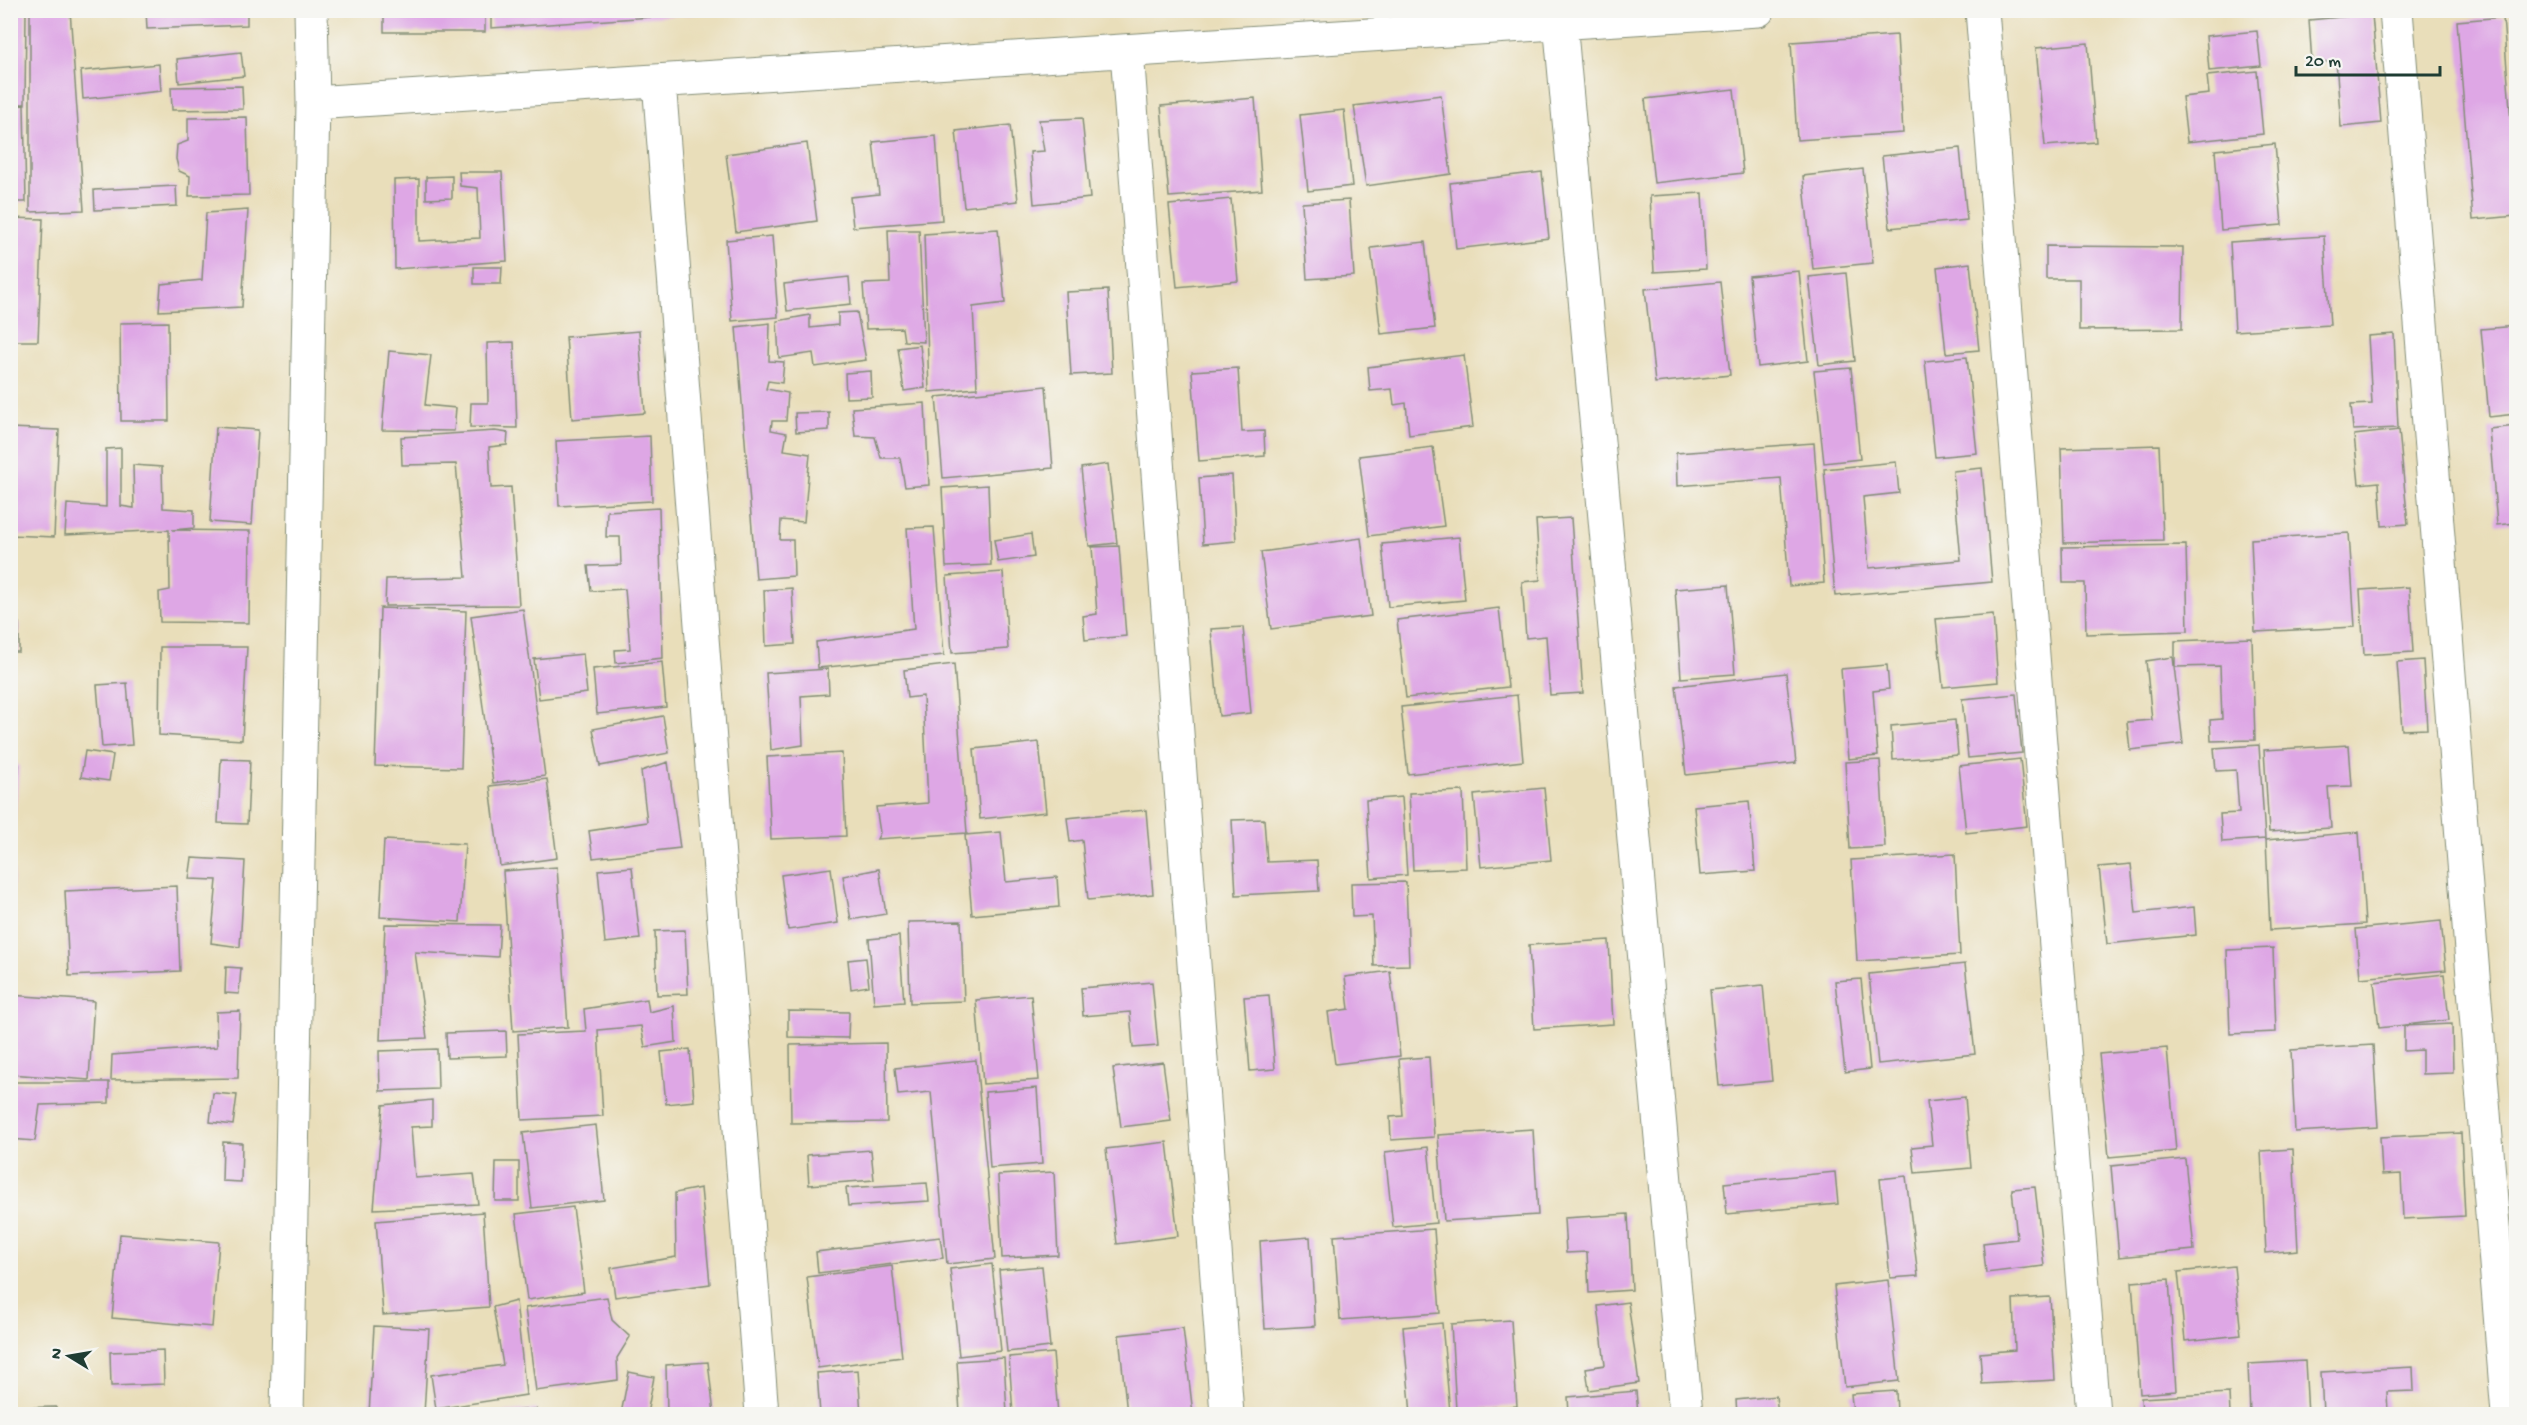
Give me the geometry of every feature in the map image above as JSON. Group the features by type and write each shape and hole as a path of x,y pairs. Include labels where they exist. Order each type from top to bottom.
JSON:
{"street":[{"path":"287,1414 314,103 311,10"},
{"path":"314,103 1127,51 1560,17 1758,10"},
{"path":"1982,10 2093,1414"},
{"path":"2396,10 2508,1414"},
{"path":"1560,17 1686,1414"},
{"path":"1127,51 1227,1414"},
{"path":"659,81 762,1414"}],"building":[{"path":"10,10 26,10 25,104 10,104"},
{"path":"30,10 70,10 84,210 30,212"},
{"path":"146,10 247,10 247,25 147,29"},
{"path":"384,10 485,10 485,32 384,32"},
{"path":"491,10 695,10 695,14 491,28"},
{"path":"2372,14 2381,123 2341,127 2336,61 2312,63 2309,20"},
{"path":"2503,17 2516,187 2516,216 2473,220 2457,21"},
{"path":"2257,31 2261,66 2209,71 2206,36"},
{"path":"1897,35 1903,133 1797,140 1791,42"},
{"path":"2088,43 2096,142 2045,146 2036,48"},
{"path":"241,52 244,76 179,83 177,59"},
{"path":"159,64 161,91 83,99 81,71"},
{"path":"2257,71 2263,134 2187,142 2182,97 2209,94 2207,76"},
{"path":"242,86 243,109 172,110 171,87"},
{"path":"1734,89 1743,173 1654,183 1645,99"},
{"path":"1441,95 1451,174 1366,186 1354,106"},
{"path":"1255,98 1262,190 1169,197 1161,106"},
{"path":"24,105 26,202 10,202 10,106"},
{"path":"1344,110 1352,186 1308,191 1300,115"},
{"path":"247,117 249,195 189,196 190,176 179,171 176,159 177,145 188,141 188,118"},
{"path":"1082,118 1090,198 1034,204 1030,152 1044,151 1039,120"},
{"path":"1010,125 1018,201 964,207 956,131"},
{"path":"936,136 942,220 853,227 850,197 879,194 873,142"},
{"path":"807,143 817,221 736,232 726,154"},
{"path":"2275,144 2282,225 2221,230 2215,150"},
{"path":"1960,148 1967,220 1890,228 1882,156"},
{"path":"1863,169 1873,263 1813,269 1803,176"},
{"path":"459,172 502,172 507,261 395,269 394,180 419,179 419,241 480,238 478,188 460,186"},
{"path":"1542,172 1549,238 1456,249 1450,183"},
{"path":"452,176 452,198 426,199 426,177"},
{"path":"176,186 177,206 95,210 94,190"},
{"path":"1702,193 1706,269 1654,272 1650,196"},
{"path":"1231,199 1238,281 1177,287 1169,205"},
{"path":"1349,200 1354,276 1307,279 1302,203"},
{"path":"248,210 242,307 159,311 161,284 202,280 206,213"},
{"path":"10,218 43,219 38,341 10,341"},
{"path":"998,229 1005,303 973,307 977,388 929,392 924,234"},
{"path":"888,230 919,230 924,342 904,341 902,328 866,329 863,284 890,283"},
{"path":"772,236 778,317 732,321 726,240"},
{"path":"2324,236 2330,325 2235,331 2230,242"},
{"path":"1425,242 1435,328 1381,334 1371,248"},
{"path":"2046,246 2183,247 2182,329 2079,330 2079,279 2046,279"},
{"path":"1970,263 1979,350 1946,353 1937,267"},
{"path":"474,267 502,267 501,284 474,284"},
{"path":"1799,271 1808,361 1758,367 1749,276"},
{"path":"1846,273 1855,361 1819,365 1809,277"},
{"path":"849,277 851,304 787,311 784,284"},
{"path":"1720,282 1730,375 1655,383 1645,289"},
{"path":"1108,290 1112,373 1071,375 1066,292"},
{"path":"857,312 866,360 815,367 813,353 779,358 777,321 810,315 810,328 838,325 838,313"},
{"path":"168,322 169,421 121,421 120,323"},
{"path":"770,323 769,361 784,362 782,383 768,381 766,389 788,393 786,421 772,421 771,430 787,433 784,450 810,454 804,522 781,520 780,540 793,540 794,576 756,579 736,327"},
{"path":"2516,326 2516,414 2489,417 2481,329"},
{"path":"639,331 645,413 572,419 566,337"},
{"path":"2394,334 2398,428 2353,430 2351,405 2372,404 2368,336"},
{"path":"514,342 517,428 470,427 471,403 488,403 487,343"},
{"path":"920,345 925,388 904,391 898,348"},
{"path":"389,351 431,355 425,405 456,408 454,431 382,430"},
{"path":"1464,355 1473,427 1409,435 1406,403 1394,405 1392,389 1370,391 1368,367"},
{"path":"1967,357 1977,453 1935,457 1925,361"},
{"path":"1238,368 1242,432 1264,431 1265,456 1199,461 1192,371"},
{"path":"1851,368 1860,459 1824,463 1814,371"},
{"path":"871,371 872,397 846,398 845,373"},
{"path":"1046,386 1053,468 943,478 936,397"},
{"path":"925,403 929,485 905,487 900,458 881,458 875,437 855,436 852,408"},
{"path":"829,412 829,430 796,432 795,413"},
{"path":"2516,426 2516,523 2497,525 2489,429"},
{"path":"216,427 258,430 252,525 210,522"},
{"path":"10,428 59,430 54,537 10,535"},
{"path":"2399,430 2408,524 2382,526 2379,482 2359,484 2354,435"},
{"path":"495,431 508,433 507,445 489,447 491,488 511,487 519,605 385,606 386,579 466,577 456,464 402,465 401,437"},
{"path":"650,436 652,501 559,506 556,441"},
{"path":"1814,443 1824,583 1789,586 1781,478 1677,486 1676,453"},
{"path":"2159,445 2163,540 2064,543 2061,448"},
{"path":"1433,447 1444,526 1369,536 1359,456"},
{"path":"121,448 121,506 134,508 133,465 162,467 163,508 194,510 194,528 172,530 250,531 249,623 160,622 159,592 170,590 169,530 65,535 67,504 106,507 106,449"},
{"path":"1896,462 1899,493 1863,497 1869,568 1961,560 1953,471 1982,468 1992,582 1835,596 1824,469"},
{"path":"1108,464 1117,543 1089,546 1081,468"},
{"path":"1232,475 1236,541 1203,544 1199,478"},
{"path":"988,485 991,565 946,567 942,488"},
{"path":"659,508 663,658 616,663 615,650 630,649 625,589 591,591 588,566 621,565 620,537 606,537 607,511"},
{"path":"1571,518 1583,693 1550,695 1546,636 1526,638 1522,582 1540,580 1536,520"},
{"path":"934,527 944,655 818,668 816,642 914,629 907,528"},
{"path":"2349,533 2355,627 2255,632 2251,539"},
{"path":"1031,534 1034,557 998,562 994,540"},
{"path":"1459,537 1465,600 1388,607 1382,544"},
{"path":"1361,538 1371,616 1271,629 1261,552"},
{"path":"2186,545 2188,631 2086,634 2085,583 2063,583 2062,547"},
{"path":"1119,546 1126,636 1085,640 1083,616 1097,614 1092,547"},
{"path":"1003,572 1008,649 952,653 947,576"},
{"path":"1728,585 1735,674 1681,678 1675,589"},
{"path":"2409,587 2413,652 2364,655 2360,590"},
{"path":"792,588 795,644 766,646 764,590"},
{"path":"380,608 466,611 461,768 375,766"},
{"path":"1499,608 1508,687 1406,698 1397,620"},
{"path":"523,609 545,776 493,783 471,616"},
{"path":"1993,614 1998,682 1943,687 1936,619"},
{"path":"10,623 19,623 19,652 10,652"},
{"path":"1243,627 1251,713 1219,716 1211,629"},
{"path":"2252,638 2255,740 2211,741 2210,720 2222,719 2220,666 2175,667 2175,641"},
{"path":"160,647 247,647 242,740 159,735"},
{"path":"583,654 587,693 539,699 534,659"},
{"path":"2173,657 2183,744 2130,750 2127,722 2152,720 2146,661"},
{"path":"2423,660 2427,729 2402,730 2397,662"},
{"path":"662,662 666,707 597,714 593,669"},
{"path":"954,664 967,833 877,839 880,833 876,807 928,803 923,696 907,698 904,670"},
{"path":"1887,665 1889,689 1873,691 1878,756 1848,759 1841,669"},
{"path":"828,669 829,694 801,696 803,745 771,750 766,673"},
{"path":"1786,673 1796,763 1686,775 1676,686"},
{"path":"127,683 132,745 102,747 97,685"},
{"path":"2016,694 2022,753 1968,758 1962,699"},
{"path":"1517,695 1523,761 1408,774 1401,707"},
{"path":"663,716 669,753 600,766 593,729"},
{"path":"1955,720 1958,755 1893,760 1891,726"},
{"path":"1039,742 1046,812 980,819 974,749"},
{"path":"2259,745 2265,839 2222,842 2220,814 2239,813 2236,770 2216,771 2214,748"},
{"path":"2349,745 2352,786 2328,787 2331,828 2269,832 2264,750"},
{"path":"85,751 113,755 109,781 81,777"},
{"path":"842,753 846,836 771,839 767,757"},
{"path":"221,759 250,760 247,824 218,823"},
{"path":"2020,759 2027,826 1966,833 1959,766"},
{"path":"1880,760 1885,847 1850,849 1845,762"},
{"path":"668,762 680,848 593,858 589,831 647,822 641,771"},
{"path":"10,764 19,765 12,857 10,857"},
{"path":"547,779 557,858 500,866 490,786"},
{"path":"1544,788 1551,860 1481,867 1474,795"},
{"path":"1463,791 1466,868 1413,870 1409,793"},
{"path":"1402,797 1407,875 1371,878 1366,800"},
{"path":"1749,801 1755,871 1700,875 1694,806"},
{"path":"1146,810 1153,894 1088,900 1082,840 1070,842 1067,818"},
{"path":"1264,819 1267,862 1317,860 1319,891 1236,895 1232,820"},
{"path":"1001,832 1006,882 1057,877 1059,907 972,915 965,835"},
{"path":"2359,832 2365,924 2270,930 2266,840"},
{"path":"384,840 465,844 460,922 380,917"},
{"path":"1955,854 1960,955 1857,961 1851,860"},
{"path":"192,858 245,861 240,947 211,943 217,880 189,879"},
{"path":"2131,864 2136,913 2194,907 2196,935 2107,944 2099,867"},
{"path":"557,867 568,1027 513,1031 503,871"},
{"path":"632,867 640,939 605,943 598,870"},
{"path":"831,868 838,923 788,930 781,875"},
{"path":"879,869 886,914 851,920 843,876"},
{"path":"10,870 14,870 12,898 10,898"},
{"path":"1406,882 1409,965 1374,966 1372,916 1352,917 1351,883"},
{"path":"177,886 180,971 69,976 65,891"},
{"path":"961,921 964,1001 910,1003 908,922"},
{"path":"2441,921 2446,970 2360,978 2356,929"},
{"path":"385,924 500,925 498,957 415,952 427,1038 380,1040"},
{"path":"685,930 688,994 657,995 655,931"},
{"path":"899,936 904,1002 874,1004 869,939"},
{"path":"1609,940 1613,1024 1534,1029 1529,945"},
{"path":"2273,948 2276,1032 2230,1034 2227,950"},
{"path":"866,958 869,986 851,989 848,960"},
{"path":"1965,964 1975,1054 1878,1064 1869,974"},
{"path":"226,967 241,968 239,994 225,993"},
{"path":"1390,971 1400,1056 1335,1064 1328,1012 1349,1009 1345,977"},
{"path":"2444,974 2449,1020 2379,1028 2374,982"},
{"path":"1861,979 1870,1069 1845,1072 1835,981"},
{"path":"1152,982 1158,1046 1133,1048 1130,1012 1083,1016 1081,988"},
{"path":"1763,985 1772,1081 1719,1086 1710,990"},
{"path":"10,995 94,1001 89,1080 10,1074"},
{"path":"1031,995 1039,1080 983,1084 976,1000"},
{"path":"1269,995 1275,1069 1250,1071 1244,997"},
{"path":"647,999 649,1012 674,1006 676,1042 645,1047 641,1026 598,1030 603,1116 522,1120 518,1034 586,1031 584,1009"},
{"path":"240,1011 238,1078 111,1080 112,1055 217,1047 216,1012"},
{"path":"788,1011 849,1012 848,1038 788,1037"},
{"path":"2452,1024 2453,1073 2422,1074 2422,1050 2404,1051 2404,1026"},
{"path":"506,1031 507,1056 447,1058 446,1033"},
{"path":"886,1043 887,1122 791,1123 790,1045"},
{"path":"2373,1045 2378,1127 2295,1132 2291,1050"},
{"path":"2167,1048 2176,1151 2109,1157 2099,1054"},
{"path":"437,1049 438,1089 380,1091 379,1051"},
{"path":"690,1049 694,1101 666,1104 661,1052"},
{"path":"1429,1057 1434,1137 1391,1140 1390,1117 1403,1116 1399,1059"},
{"path":"976,1060 995,1259 947,1264 931,1092 898,1095 895,1068"},
{"path":"1163,1062 1171,1121 1121,1127 1113,1068"},
{"path":"13,1082 109,1082 109,1103 40,1105 35,1141 10,1139"},
{"path":"1037,1088 1042,1164 990,1168 985,1092"},
{"path":"213,1093 237,1095 233,1125 210,1122"},
{"path":"1965,1097 1971,1168 1915,1173 1912,1147 1932,1145 1927,1101"},
{"path":"432,1100 432,1126 411,1127 415,1178 474,1174 478,1204 374,1209 383,1105"},
{"path":"596,1125 604,1200 532,1208 523,1133"},
{"path":"1533,1129 1538,1215 1444,1221 1438,1135"},
{"path":"2461,1133 2465,1216 2403,1219 2401,1174 2382,1175 2380,1137"},
{"path":"223,1142 242,1143 241,1182 222,1181"},
{"path":"1167,1142 1178,1236 1117,1244 1106,1149"},
{"path":"1428,1147 1436,1223 1393,1227 1385,1152"},
{"path":"2293,1149 2298,1250 2266,1253 2261,1151"},
{"path":"871,1150 874,1180 809,1185 807,1155"},
{"path":"2185,1159 2194,1250 2119,1257 2111,1166"},
{"path":"496,1162 519,1162 519,1201 495,1201"},
{"path":"1054,1172 1058,1255 1002,1258 998,1175"},
{"path":"1835,1172 1838,1204 1727,1214 1724,1183"},
{"path":"1906,1176 1918,1276 1890,1278 1880,1179"},
{"path":"927,1183 929,1201 848,1206 846,1188"},
{"path":"2035,1187 2044,1266 1986,1273 1983,1243 2017,1239 2012,1189"},
{"path":"701,1188 710,1284 615,1297 611,1268 676,1257 675,1193"},
{"path":"573,1207 584,1292 527,1300 516,1214"},
{"path":"483,1212 489,1307 383,1315 376,1221"},
{"path":"1628,1214 1632,1290 1589,1293 1587,1252 1566,1253 1564,1218"},
{"path":"1434,1229 1440,1313 1340,1320 1334,1236"},
{"path":"120,1234 219,1242 212,1327 112,1318"},
{"path":"940,1237 943,1258 818,1273 816,1252"},
{"path":"1310,1237 1315,1326 1265,1329 1260,1241"},
{"path":"992,1264 1001,1351 959,1356 950,1269"},
{"path":"892,1266 902,1357 818,1368 807,1277"},
{"path":"1042,1266 1050,1347 1007,1352 999,1270"},
{"path":"2234,1266 2241,1335 2185,1341 2178,1272"},
{"path":"2169,1279 2176,1391 2140,1394 2132,1282"},
{"path":"1888,1280 1899,1381 1845,1387 1834,1286"},
{"path":"607,1297 612,1320 630,1337 617,1358 618,1380 536,1391 525,1308"},
{"path":"2050,1297 2055,1380 1982,1384 1980,1353 2015,1350 2013,1299"},
{"path":"516,1301 526,1395 436,1409 431,1375 503,1365 493,1307"},
{"path":"1628,1302 1639,1383 1589,1390 1586,1368 1605,1365 1598,1306"},
{"path":"1511,1320 1517,1406 1456,1410 1451,1324"},
{"path":"1442,1323 1450,1412 1411,1414 1403,1327"},
{"path":"374,1326 429,1329 424,1414 369,1414"},
{"path":"1183,1328 1193,1414 1127,1414 1119,1335"},
{"path":"163,1350 164,1384 111,1386 110,1352"},
{"path":"1053,1353 1058,1414 1013,1414 1009,1357"},
{"path":"1004,1358 1007,1414 960,1414 957,1361"},
{"path":"2305,1361 2308,1414 2250,1414 2248,1364"},
{"path":"708,1362 714,1414 667,1414 666,1365"},
{"path":"2413,1367 2414,1391 2387,1392 2388,1414 2323,1414 2321,1372"},
{"path":"858,1370 861,1414 820,1414 817,1373"},
{"path":"629,1372 654,1377 647,1414 621,1414"},
{"path":"1636,1391 1638,1414 1569,1414 1568,1397"},
{"path":"1896,1391 1897,1414 1853,1414 1851,1394"},
{"path":"2229,1393 2230,1414 2142,1414 2141,1398"},
{"path":"1776,1396 1778,1414 1737,1414 1736,1400"},
{"path":"56,1407 56,1414 10,1414 10,1408"},
{"path":"536,1409 537,1414 491,1414 491,1413"}]}
